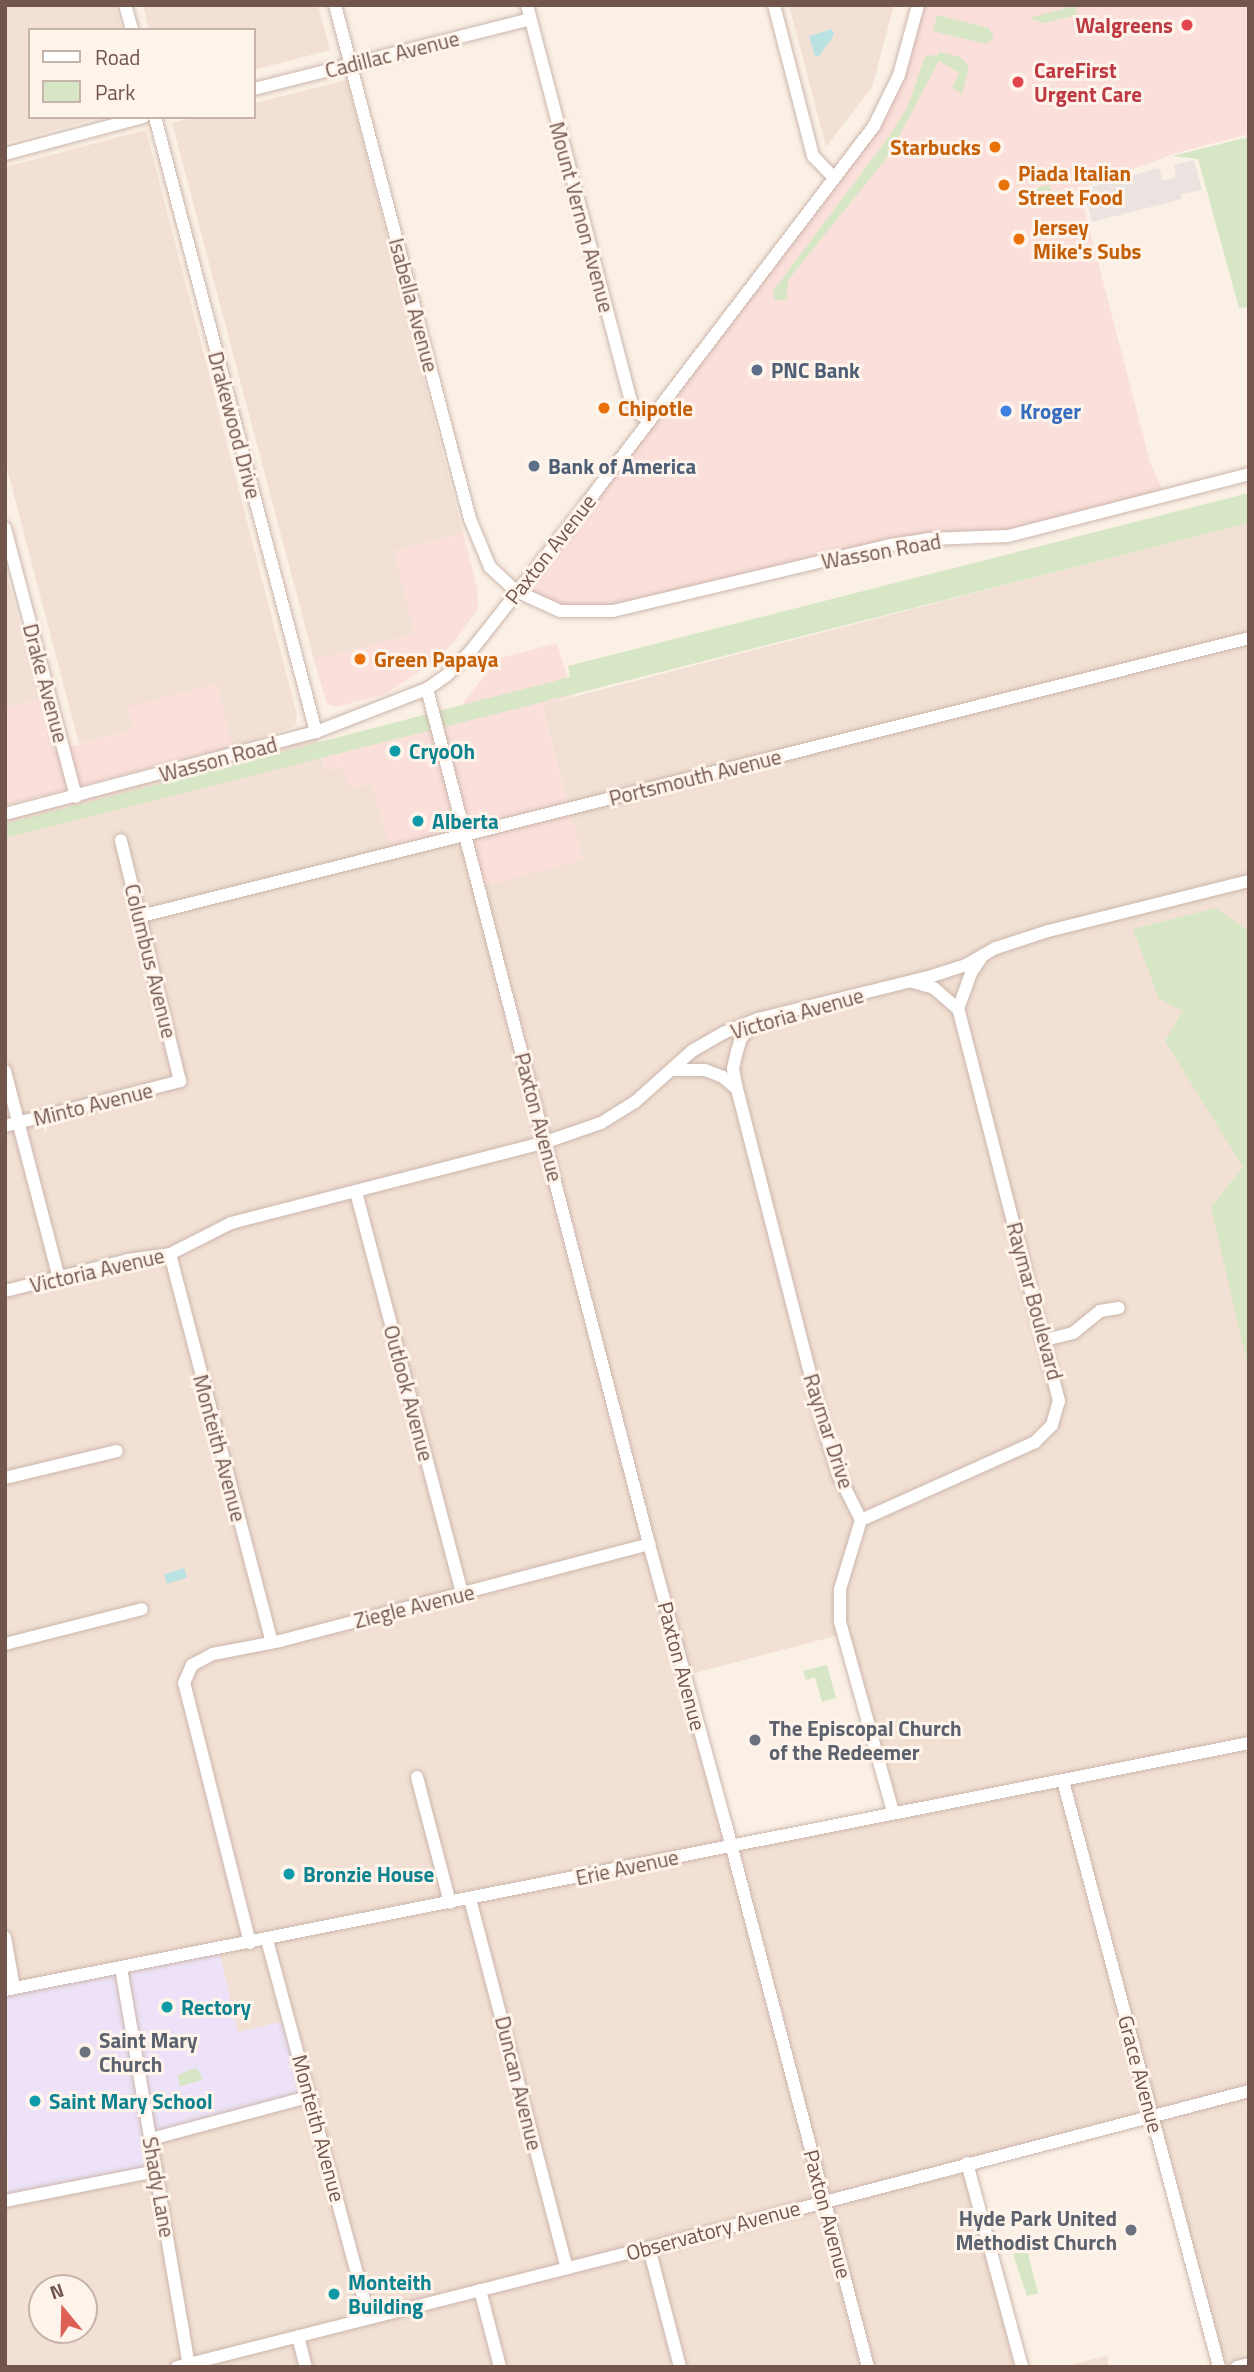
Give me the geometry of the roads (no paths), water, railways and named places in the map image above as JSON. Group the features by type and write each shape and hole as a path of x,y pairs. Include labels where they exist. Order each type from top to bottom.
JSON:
{"street":[{"path":"125,5 131,28"},
{"name":"Isabella Avenue","path":"335,5 470,519 490,567 516,592"},
{"name":"Mount Vernon Avenue","path":"527,5 631,401 640,414 650,421"},
{"path":"774,5 813,156 833,177"},
{"name":"Paxton Avenue","path":"868,2367 732,1845 649,1544 427,689 470,652 874,126 899,75 918,5"},
{"name":"Cadillac Avenue","path":"256,89 530,19"},
{"path":"5,154 136,119"},
{"name":"Drakewood Drive","path":"156,119 316,732"},
{"name":"Wasson Road","path":"516,592 560,611 613,611 891,545 929,539 1007,536 1249,474"},
{"name":"Drake Avenue","path":"5,528 76,797"},
{"name":"Portsmouth Avenue","path":"141,916 1249,638"},
{"name":"Wasson Road","path":"5,814 316,732 427,689"},
{"name":"Columbus Avenue","path":"121,840 180,1082"},
{"name":"Victoria Avenue","path":"5,1291 128,1260 170,1254 231,1223 546,1142 601,1123 635,1102 692,1051 723,1033 758,1020 911,982 981,958 996,948 1048,931 1249,881"},
{"path":"911,982 934,988 958,1009 971,973 981,958"},
{"name":"Raymar Boulevard","path":"860,1520 1035,1442 1052,1424 1059,1401 958,1009"},
{"name":"Raymar Drive","path":"758,1020 741,1038 737,1051 733,1069 737,1089 822,1421 838,1474 860,1520"},
{"path":"672,1070 705,1070 723,1077 737,1089"},
{"path":"5,1071 59,1278"},
{"name":"Minto Avenue","path":"5,1126 180,1082"},
{"name":"Outlook Avenue","path":"356,1192 462,1594"},
{"name":"Monteith Avenue","path":"170,1254 272,1642"},
{"path":"1045,1340 1073,1333 1100,1311 1119,1307"},
{"path":"5,1478 117,1451"},
{"path":"860,1520 840,1589 840,1622 892,1812"},
{"name":"Ziegle Avenue","path":"250,1942 184,1683 186,1675 201,1658 462,1594 649,1544"},
{"path":"5,1644 142,1609"},
{"name":"Erie Avenue","path":"10,1989 1249,1743"},
{"path":"417,1777 450,1903"},
{"name":"Grace Avenue","path":"1063,1781 1219,2367"},
{"name":"Duncan Avenue","path":"470,1899 567,2268"},
{"path":"5,1937 10,1989"},
{"name":"Monteith Avenue","path":"267,1940 369,2317"},
{"name":"Shady Lane","path":"121,1968 156,2171 183,2365"},
{"name":"Observatory Avenue","path":"183,2365 649,2248 824,2200 1249,2091"},
{"path":"151,2139 311,2096"},
{"path":"967,2163 1022,2367"},
{"path":"5,2201 156,2171"},
{"path":"649,2248 680,2367"},
{"path":"480,2290 500,2367"},
{"path":"298,2336 306,2367"},
{"path":"1237,2367 1249,2364"}],"water":[{"path":"832,29 834,35 819,56 815,57 809,36"},
{"path":"184,1568 187,1578 167,1584 164,1574"}],"place":[{"name":"Walgreens","path":"1187,25"},
{"name":"CareFirst Urgent Care","path":"1018,82"},
{"name":"Starbucks","path":"995,147"},
{"name":"Piada Italian Street Food","path":"1004,185"},
{"name":"Jersey Mike's Subs","path":"1019,239"},
{"name":"PNC Bank","path":"757,370"},
{"name":"Chipotle","path":"604,408"},
{"name":"Kroger","path":"1006,411"},
{"name":"Bank of America","path":"534,466"},
{"name":"Green Papaya","path":"360,659"},
{"name":"CryoOh","path":"395,751"},
{"name":"Alberta","path":"418,821"},
{"name":"The Episcopal Church of the Redeemer","path":"755,1740"},
{"name":"Bronzie House","path":"289,1874"},
{"name":"Rectory","path":"167,2007"},
{"name":"Saint Mary Church","path":"85,2052"},
{"name":"Saint Mary School","path":"35,2101"},
{"name":"Hyde Park United Methodist Church","path":"1131,2230"},
{"name":"Monteith Building","path":"334,2294"}]}
